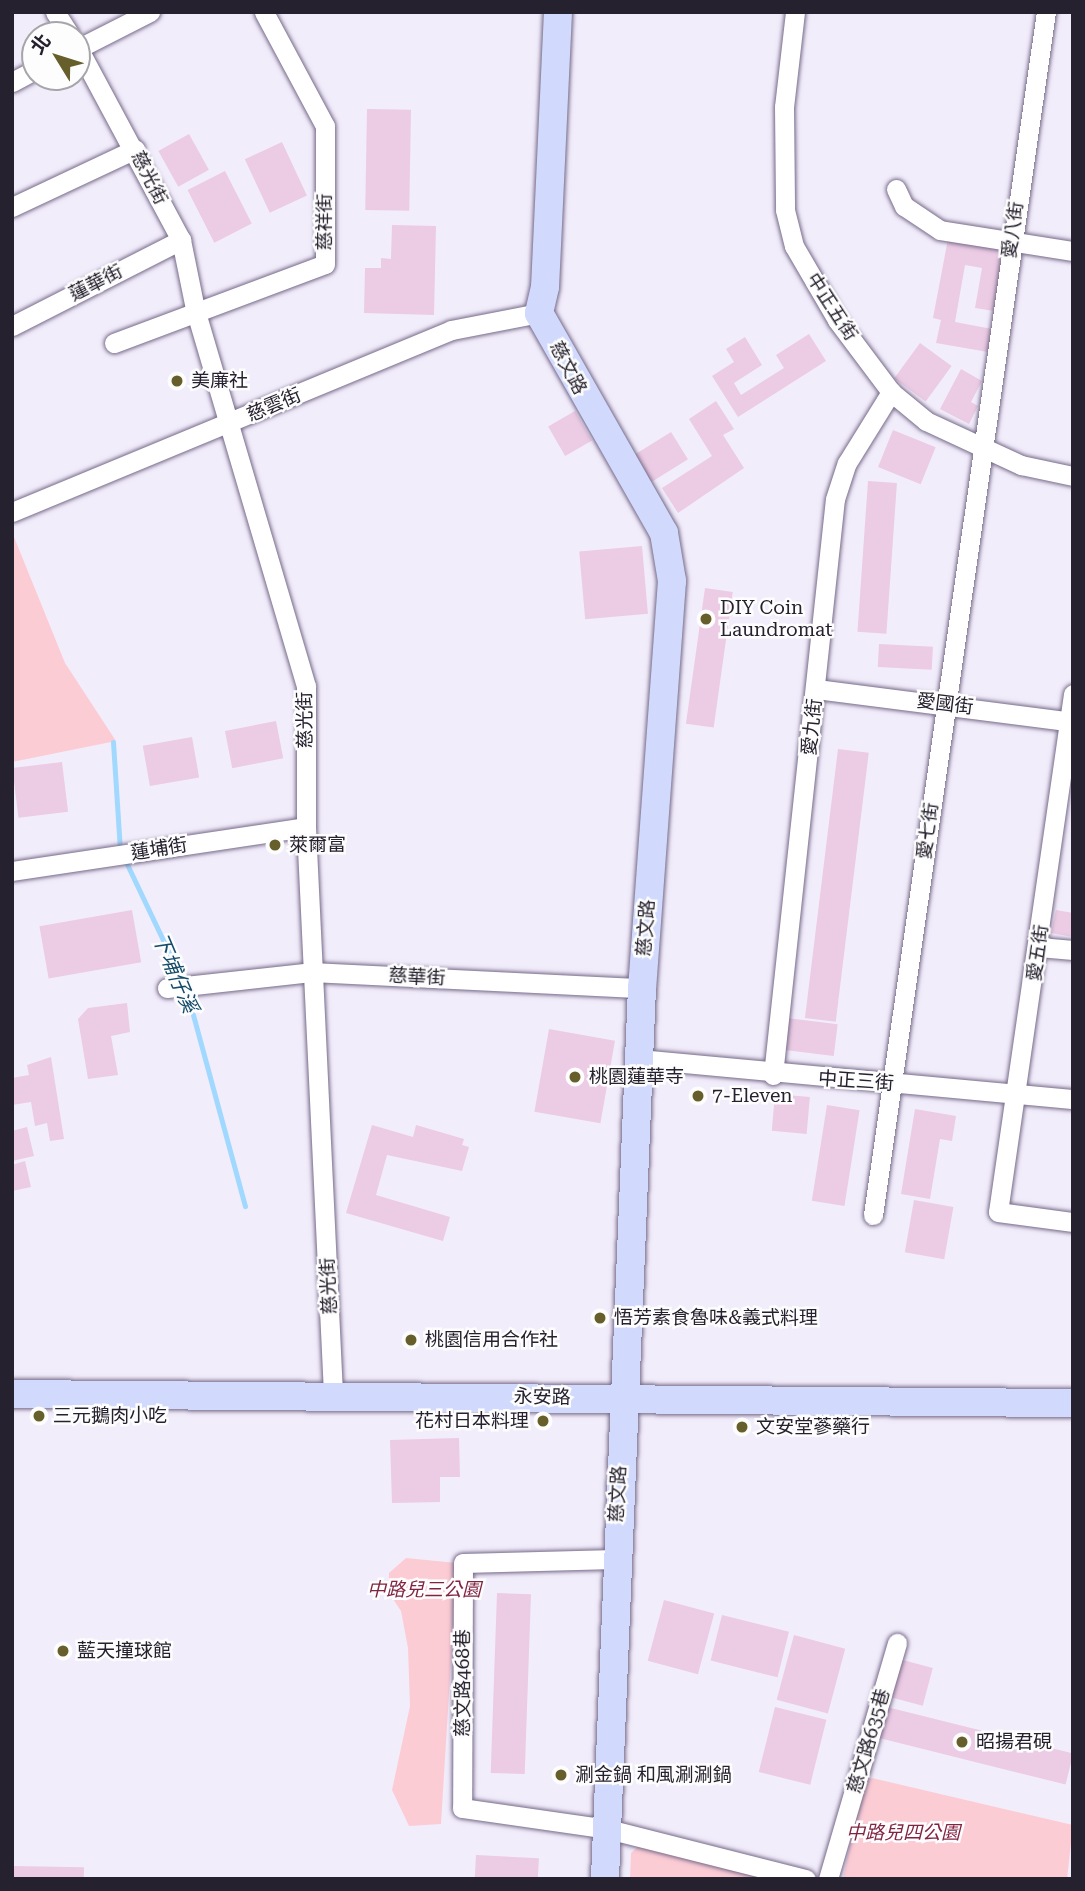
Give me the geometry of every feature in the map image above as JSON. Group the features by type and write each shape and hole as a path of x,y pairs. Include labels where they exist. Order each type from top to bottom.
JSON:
{"street":[{"path":"91,38 150,12"},
{"name":"慈祥街","path":"114,343 195,309 325,264 326,126 264,12"},
{"path":"539,313 545,287 558,12"},
{"name":"中正五街","path":"795,12 784,107 788,227 837,320 891,392 926,421 1021,465 1073,476"},
{"name":"愛八街","path":"982,447 1046,12"},
{"name":"慈光街","path":"91,71 135,149 181,240 195,309 306,686 306,827 333,1394"},
{"path":"12,207 135,149"},
{"path":"896,189 904,206 940,230 1073,251"},
{"name":"蓮華街","path":"12,326 181,240"},
{"name":"慈雲街","path":"12,512 229,425 451,330 539,313"},
{"name":"慈文路","path":"539,313 664,533 670,557 642,988 615,1559 605,1879"},
{"name":"愛九街","path":"773,1075 835,499 848,463 891,392"},
{"name":"愛七街","path":"873,1214 982,447"},
{"name":"愛國街","path":"816,689 946,703 1071,721"},
{"name":"愛五街","path":"1073,694 1039,947 998,1212 1073,1223"},
{"name":"蓮埔街","path":"12,872 306,827"},
{"path":"1039,947 1073,950"},
{"name":"慈華街","path":"179,987 312,972 642,988"},
{"name":"中正三街","path":"640,1059 773,1075 1073,1099"},
{"name":"永安路","path":"12,1394 333,1394 1073,1403"},
{"name":"慈文路468巷","path":"608,1829 462,1808 463,1563 615,1559"},
{"name":"慈文路635巷","path":"828,1879 897,1643"},
{"path":"608,1829 806,1879"}],"green space":[{"path":"12,532 65,663 116,741 12,762"},
{"name":"中路兒三公園","path":"406,1558 457,1563 441,1824 409,1826 392,1790 410,1706 408,1648 401,1611 389,1593 389,1573"},
{"name":"中路兒四公園","path":"872,1778 1073,1825 1067,1879 843,1879 862,1782"},
{"path":"641,1844 769,1879 630,1879 631,1853"}],"building":[{"path":"367,109 411,110 409,211 365,210"},
{"path":"189,134 209,170 178,187 158,151"},
{"path":"282,142 307,195 270,213 245,159"},
{"path":"225,171 252,224 214,243 188,190"},
{"path":"392,225 436,226 434,315 364,313 365,268 381,268 381,258 391,259"},
{"path":"948,239 1005,250 994,311 975,308 982,268 965,265 955,322 992,329 988,352 936,343 941,320 933,318"},
{"path":"809,334 826,361 738,417 712,376 734,362 726,349 745,337 762,365 734,383 741,395 784,368 776,355"},
{"path":"920,343 952,366 926,402 894,379"},
{"path":"961,369 982,381 971,402 978,406 969,424 940,409"},
{"path":"716,401 734,429 723,435 744,468 678,513 662,488 712,456 689,419"},
{"path":"575,411 592,440 565,456 548,426"},
{"path":"893,430 936,447 921,484 878,467"},
{"path":"671,432 688,459 644,487 627,460"},
{"path":"868,481 897,483 886,634 857,632"},
{"path":"642,546 648,614 585,619 579,551"},
{"path":"705,588 733,592 714,728 686,724"},
{"path":"879,644 933,647 932,670 878,667"},
{"path":"276,721 283,758 232,768 225,731"},
{"path":"192,737 199,777 150,786 143,746"},
{"path":"838,749 869,753 836,1022 805,1018"},
{"path":"62,762 68,812 18,818 12,768"},
{"path":"132,910 141,962 49,979 39,926"},
{"path":"1056,910 1073,913 1073,937 1051,933"},
{"path":"127,1003 130,1032 111,1036 118,1075 88,1079 78,1019 88,1008"},
{"path":"787,1018 838,1024 834,1056 783,1050"},
{"name":"桃園蓮華寺","path":"549,1029 615,1041 600,1123 534,1112"},
{"path":"51,1057 64,1139 50,1141 47,1123 35,1126 31,1102 12,1105 12,1078 29,1075 27,1065"},
{"path":"775,1094 810,1097 807,1134 772,1131"},
{"path":"827,1105 860,1110 844,1206 812,1201"},
{"path":"915,1109 956,1116 952,1141 940,1139 930,1199 901,1194"},
{"path":"372,1125 413,1137 416,1125 464,1139 462,1145 469,1147 462,1171 387,1155 376,1195 450,1217 443,1241 346,1213"},
{"path":"27,1127 34,1156 12,1161 12,1131"},
{"path":"25,1161 31,1187 12,1191 12,1165"},
{"path":"914,1200 953,1207 944,1259 905,1252"},
{"path":"459,1438 460,1477 440,1477 440,1502 392,1503 390,1440"},
{"path":"497,1593 531,1594 525,1774 491,1773"},
{"path":"664,1600 714,1613 698,1674 648,1661"},
{"path":"722,1615 789,1632 778,1677 711,1661"},
{"path":"794,1635 845,1649 828,1713 777,1700"},
{"path":"899,1659 933,1668 923,1706 889,1697"},
{"path":"775,1707 826,1720 810,1785 759,1772"},
{"path":"887,1707 1073,1753 1066,1784 879,1738"},
{"path":"476,1855 539,1858 538,1879 475,1879"},
{"path":"12,1866 84,1867 84,1879 12,1879"}],"waterway":[{"name":"下埔仔溪","path":"113,742 120,851"},
{"name":"下埔仔溪","path":"125,860 182,980"},
{"name":"下埔仔溪","path":"186,989 245,1206"}],"place":[{"name":"美廉社","path":"177,381"},
{"name":"DIY Coin Laundromat","path":"706,619"},
{"name":"萊爾富","path":"275,845"},
{"name":"桃園蓮華寺","path":"575,1077"},
{"name":"7-Eleven","path":"698,1096"},
{"name":"悟芳素食魯味&義式料理","path":"600,1318"},
{"name":"桃園信用合作社","path":"411,1340"},
{"name":"三元鵝肉小吃","path":"39,1416"},
{"name":"花村日本料理","path":"543,1421"},
{"name":"文安堂蔘藥行","path":"742,1427"},
{"name":"藍天撞球館","path":"63,1651"},
{"name":"昭揚君硯","path":"962,1742"},
{"name":"涮金鍋 和風涮涮鍋","path":"561,1775"}]}
